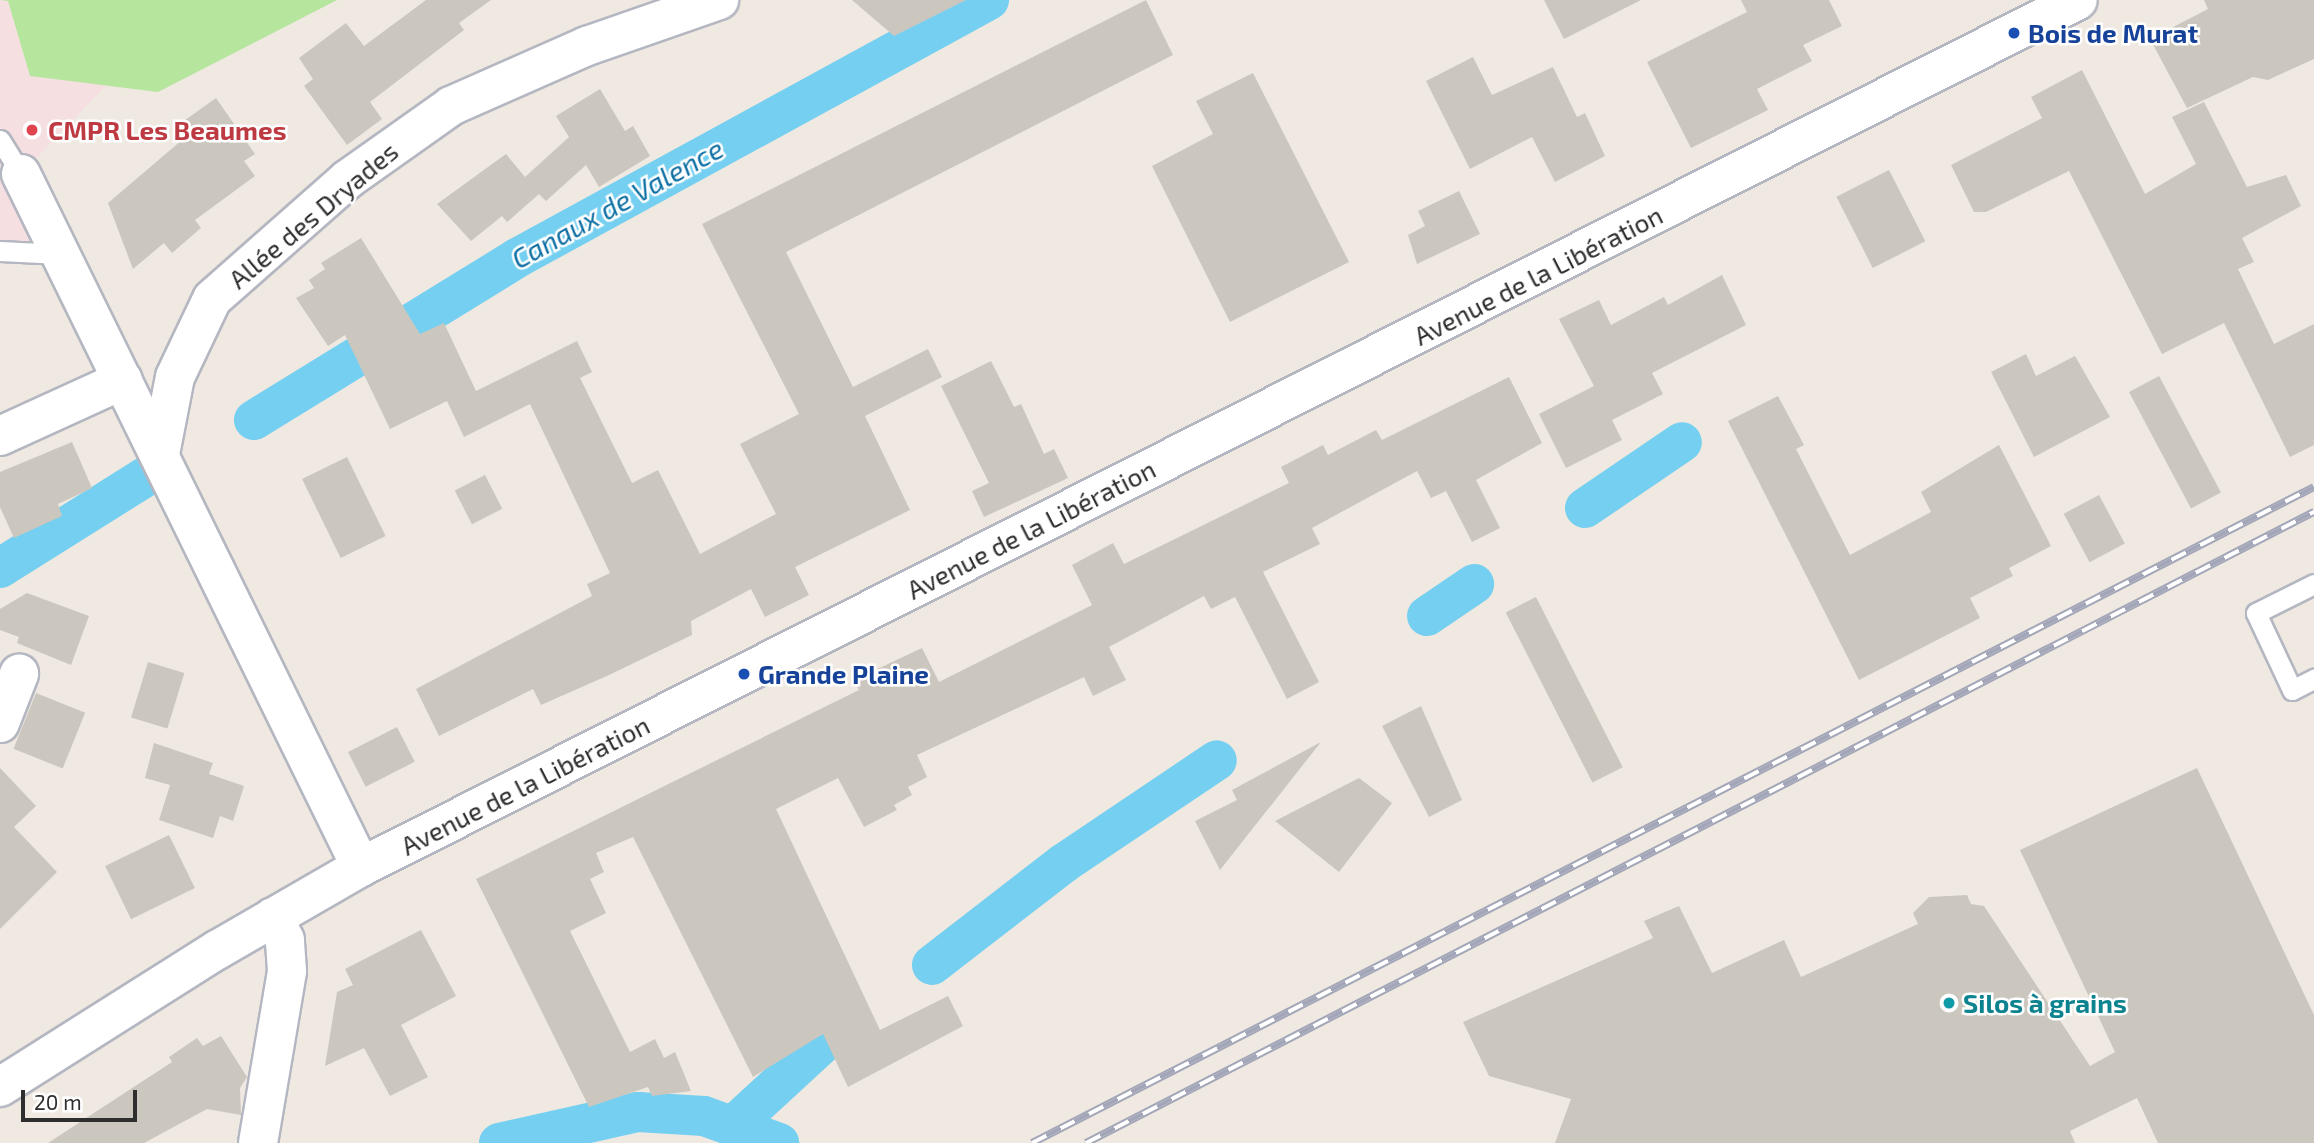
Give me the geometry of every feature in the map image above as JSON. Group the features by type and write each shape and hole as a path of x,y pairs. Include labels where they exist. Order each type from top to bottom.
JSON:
{"main road":[{"name":"Allée des Dryades","path":"160,454 175,377 212,299 348,179 451,106 587,46 719,0"},
{"name":"Avenue de la Libération","path":"0,1087 273,917 361,867 2078,0"},
{"path":"10,173 61,254 361,867"},
{"path":"0,436 123,380"},
{"path":"0,723 19,674"},
{"path":"258,1143 287,971 285,940 273,917"}],"lane":[{"path":"0,140 10,173"},
{"path":"0,251 61,254"},
{"path":"2314,584 2256,613 2292,690 2314,679"}],"shaded area":[{"name":"CMPR Les Beaumes","path":"0,0 8,1 30,76 107,85 21,174 61,254 0,251"}],"green space":[{"path":"1,0 337,0 158,92 30,76 8,1"}],"building":[{"path":"426,0 491,0 459,23 464,30 370,102 382,119 347,145 304,86 313,79 299,58 346,23 364,46"},
{"path":"852,0 966,0 894,36"},
{"path":"1146,0 1173,55 786,252 853,387 928,349 942,377 865,416 910,510 795,567 809,595 765,617 751,589 691,621 692,635 609,675 541,705 533,689 439,736 416,689 592,596 587,584 610,573 530,404 464,437 447,401 390,429 345,335 328,346 296,298 314,288 309,280 325,269 321,263 361,238 420,334 444,323 476,391 577,341 592,372 580,378 632,483 658,470 700,554 776,514 740,444 799,414 702,224"},
{"path":"1544,0 1641,0 1564,39"},
{"path":"1741,0 1829,0 1842,26 1803,45 1812,61 1757,89 1768,110 1691,148 1647,62 1747,12"},
{"path":"2204,0 2314,0 2314,59 2268,80 2253,77 2187,108 2150,39 2208,9"},
{"path":"1473,57 1492,95 1553,67 1577,117 1585,113 1605,156 1555,182 1532,137 1470,169 1426,81"},
{"path":"2082,70 2145,194 2196,164 2172,117 2204,102 2247,187 2286,175 2301,206 2242,238 2254,262 2238,269 2274,344 2314,324 2314,445 2290,457 2224,323 2162,354 2069,171 1986,212 1974,212 1951,165 2042,118 2031,97"},
{"path":"1253,73 1349,262 1230,322 1152,166 1213,134 1196,101"},
{"path":"600,89 625,131 633,126 650,156 599,187 586,165 546,201 539,194 507,222 502,216 471,241 437,204 506,154 525,177 569,137 556,116"},
{"path":"216,98 255,154 244,161 255,176 195,220 201,228 172,253 164,243 133,269 108,203 189,134 181,123"},
{"path":"1889,170 1925,241 1873,268 1836,197"},
{"path":"1459,191 1480,234 1417,264 1408,235 1425,226 1418,211"},
{"path":"1722,275 1746,325 1652,373 1663,394 1612,420 1622,440 1566,468 1539,414 1594,386 1559,319 1599,300 1611,325 1664,297 1668,305"},
{"path":"2026,354 2036,376 2075,356 2110,417 2034,457 1991,372"},
{"path":"991,361 1014,407 1021,404 1044,454 1054,449 1068,478 984,517 972,491 989,483 941,386"},
{"path":"2159,376 2221,493 2191,509 2129,392"},
{"path":"1509,377 1542,443 1476,480 1500,528 1472,542 1446,491 1431,498 1417,471 1312,528 1320,544 1263,572 1319,682 1287,699 1235,597 1211,609 1204,596 1109,647 1126,680 1093,696 1084,677 917,755 927,777 908,787 912,795 894,805 897,810 864,827 838,778 776,809 880,1030 948,996 963,1026 848,1087 823,1034 753,1077 633,837 596,853 604,872 590,879 606,913 570,931 630,1052 655,1039 664,1058 675,1052 691,1091 652,1096 648,1087 589,1107 476,879 859,690 854,680 922,648 939,682 1092,605 1072,565 1113,543 1124,564 1289,483 1281,467 1323,445 1328,455 1376,430 1382,440"},
{"path":"1778,396 1804,445 1796,449 1850,555 1931,512 1921,492 1999,445 2051,546 2009,568 2013,576 1970,598 1980,618 1859,680 1728,421"},
{"path":"72,442 92,488 58,504 62,516 14,538 0,507 0,472"},
{"path":"347,457 386,536 341,558 302,479"},
{"path":"485,475 502,509 472,524 455,490"},
{"path":"2099,495 2125,544 2090,562 2064,514"},
{"path":"27,593 89,616 71,665 17,643 19,637 0,630 0,609"},
{"path":"1536,597 1623,767 1592,783 1506,612"},
{"path":"148,662 184,673 167,729 131,717"},
{"path":"36,693 85,713 63,768 14,749"},
{"path":"1421,706 1462,800 1429,817 1382,726"},
{"path":"397,727 415,762 366,787 348,752"},
{"path":"1321,742 1220,870 1195,821 1237,800 1232,790"},
{"path":"154,743 213,763 209,774 244,786 233,821 220,816 213,838 159,820 170,785 145,778"},
{"path":"0,768 36,806 14,827 57,872 0,929"},
{"path":"2197,768 2314,1015 2314,1143 2158,1143 2137,1098 2070,1131 2075,1143 1555,1143 1571,1099 1489,1076 1463,1022 1653,938 1644,921 1679,906 1712,973 1784,940 1801,977 1918,924 1913,913 1929,897 1967,895 1971,904 1984,906 2090,1066 2115,1052 2020,850"},
{"path":"1359,778 1392,803 1339,872 1275,821"},
{"path":"169,835 195,888 131,919 105,866"},
{"path":"421,930 456,996 401,1025 428,1077 390,1096 364,1048 325,1066 337,992 353,985 345,969"},
{"path":"221,1036 247,1077 240,1088 241,1115 207,1109 144,1143 48,1143 172,1062 169,1057 197,1038 203,1046"}],"waterway":[{"name":"Canaux de Valence","path":"254,420 517,258 989,0"},
{"path":"1585,508 1682,442"},
{"name":"Canaux de Valence","path":"0,568 148,475"},
{"path":"1427,616 1474,584"},
{"path":"932,965 1064,863 1217,760"},
{"path":"734,1125 821,1045"},
{"path":"499,1143 638,1112 704,1116 779,1143"}],"railway":[{"path":"1032,1143 2314,487"},
{"path":"1086,1143 2314,512"}],"place":[{"name":"Bois de Murat","path":"2014,33"},
{"name":"CMPR Les Beaumes","path":"32,130"},
{"name":"Grande Plaine","path":"744,674"},
{"name":"Silos à grains","path":"1949,1003"}]}
